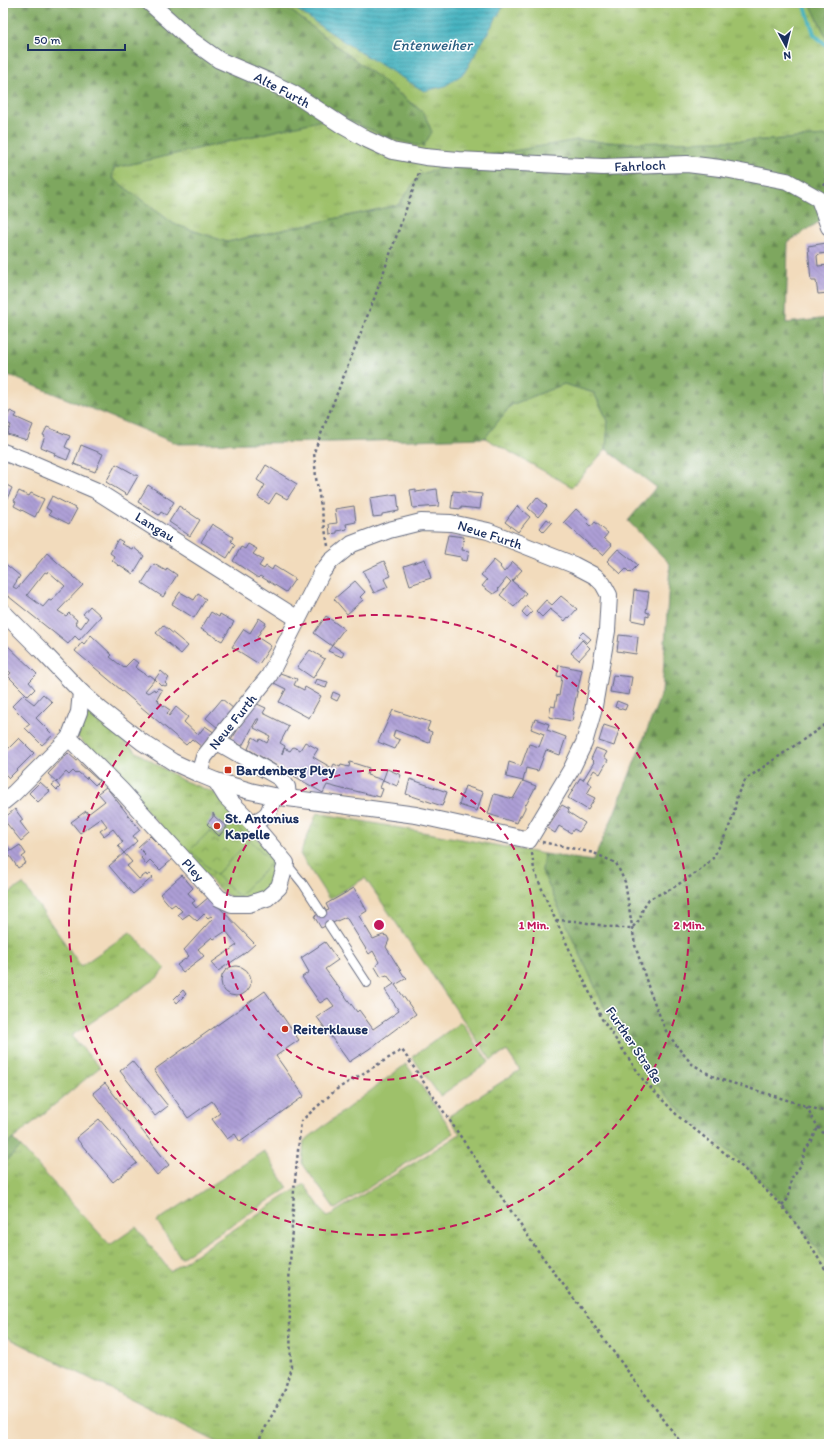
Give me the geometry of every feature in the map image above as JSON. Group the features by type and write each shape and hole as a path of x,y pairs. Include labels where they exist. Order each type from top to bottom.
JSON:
{"street":[{"name":"Alte Furth","path":"150,3 191,40 219,60 294,94 366,139 392,151 425,156"},
{"name":"Fahrloch","path":"425,156 458,160 603,167 687,164 720,168 787,181 819,199"},
{"path":"819,199 829,227"},
{"name":"Langau","path":"3,452 95,490 298,619"},
{"name":"Neue Furth","path":"199,774 204,757 216,740 269,676 322,572 330,561 352,544 389,530 421,522 451,523 488,531 574,565 595,576 603,584 608,595 607,631 593,712 586,737 572,768 529,840"},
{"path":"3,612 81,692 142,742 172,762 199,774 216,781 250,791 416,815 529,840"},
{"path":"3,802 69,738 78,712 81,692"},
{"name":"Pley","path":"69,738 121,790 219,898 232,904 249,904 267,898 279,886 286,863"},
{"path":"216,740 280,778 287,787 271,807 266,817 252,823"},
{"path":"216,781 226,797 252,823 286,863"}],"lane":[{"path":"286,863 303,884 322,913"},
{"path":"329,925 367,983"}],"path":[{"path":"819,199 826,181 829,130"},
{"path":"330,561 316,478 314,452 374,299 425,156"},
{"path":"556,920 575,921 618,928 632,928 640,919 643,908 649,899 671,889 699,871 713,858 727,832 734,814 738,795 746,779 829,722"},
{"path":"529,840 594,853 616,863 625,882 635,945 650,992 666,1031 692,1064 716,1078 829,1113"},
{"name":"Further Straße","path":"529,840 534,870 602,1020 644,1081 679,1117 740,1165 782,1206 829,1275"},
{"path":"257,1444 284,1392 291,1367 290,1267 294,1190 301,1121 337,1089 402,1050 536,1248 682,1444"},
{"path":"806,1106 818,1127 829,1139"},
{"path":"782,1206 789,1195 791,1179 801,1165 806,1148 811,1143 818,1127"}],"green space":[{"path":"3,3 281,3 424,113 432,132 423,147 387,137 340,116 114,168 112,178 174,224 227,242 398,205 421,174 472,158 577,140 622,143 770,140 826,136 829,138 829,238 822,220 788,242 786,323 829,318 829,1266 791,1213 749,1168 685,1115 640,1066 608,1015 542,871 544,854 593,861 614,814 662,692 670,564 628,521 656,487 606,449 608,421 594,393 564,384 511,405 485,438 178,444 3,373"},
{"path":"281,3 810,3 829,43 829,138 826,136 770,140 622,143 577,140 421,174 398,205 227,242 174,224 112,178 114,168 340,116 387,137 424,113"},
{"path":"810,3 829,3 829,43"},
{"path":"564,384 594,393 608,421 606,449 572,487 485,438 511,405"},
{"path":"87,711 138,753 182,780 215,793 276,859 277,872 273,885 265,894 234,899 221,891 77,736"},
{"path":"317,813 544,854 542,871 608,1015 685,1115 749,1168 791,1213 829,1266 829,1444 260,1444 257,1442 255,1444 221,1444 3,1335 3,1164 21,1147 110,1245 136,1227 170,1271 304,1184 327,1217 460,1134 449,1116 520,1070 507,1051 491,1060 365,878 329,899 300,854"},
{"path":"233,823 250,840 216,875 190,850 210,831 218,839"},
{"path":"250,840 272,862 239,896 216,875"},
{"path":"23,884 81,966 130,932 165,968 157,978 71,1036 100,1067 3,1146 3,897"},
{"path":"461,1022 489,1062 440,1096 412,1057"},
{"path":"406,1064 454,1133 335,1209 302,1163 304,1141"},
{"path":"13,1139 21,1147 3,1164 3,1146"},
{"path":"264,1151 288,1188 181,1258 157,1221"}],"water":[{"name":"Entenweiher","path":"287,3 505,3 464,73 445,86 424,91 355,49"}],"building":[{"path":"826,243 827,253 819,254 817,256 818,266 829,265 829,293 818,294 816,281 811,281 808,246"},
{"path":"10,411 17,414 15,417 33,425 27,440 7,434 11,425 5,422"},
{"path":"47,427 70,436 65,447 71,450 67,460 54,455 55,453 41,447 45,436 43,435"},
{"path":"81,445 103,454 95,472 74,464"},
{"path":"116,464 138,476 127,495 106,482"},
{"path":"266,465 297,484 287,499 276,493 269,504 258,497 265,485 257,480"},
{"path":"3,483 12,488 3,507"},
{"path":"148,485 174,502 166,515 161,512 159,515 138,502"},
{"path":"416,489 416,492 437,489 439,506 413,508 410,490"},
{"path":"19,491 29,496 31,493 44,499 35,517 14,506 16,502 14,501"},
{"path":"453,491 482,494 480,509 461,507 461,509 451,508"},
{"path":"397,494 399,511 373,517 370,498"},
{"path":"52,496 77,509 69,524 49,514 51,511 46,508"},
{"path":"537,497 547,506 538,517 528,508"},
{"path":"179,506 200,520 190,536 169,522"},
{"path":"354,506 356,522 346,524 347,529 330,534 329,524 337,523 335,509"},
{"path":"517,506 530,517 518,532 505,522"},
{"path":"576,509 589,521 587,523 591,527 595,522 608,533 604,538 612,545 603,555 595,548 594,549 564,522"},
{"path":"547,519 552,523 544,532 540,528"},
{"path":"212,524 233,537 231,541 235,545 227,558 201,542"},
{"path":"448,535 464,537 462,550 469,551 467,561 461,560 461,557 444,554"},
{"path":"118,539 123,542 121,544 132,549 133,547 144,556 133,574 112,560 114,556 110,553"},
{"path":"248,544 257,549 253,554 263,560 259,566 264,569 266,566 272,570 274,566 295,579 286,592 260,576 258,578 233,561 241,547 245,549"},
{"path":"618,549 638,565 630,573 626,569 621,574 607,561"},
{"path":"47,553 83,585 58,611 66,616 69,613 77,620 75,623 81,628 88,618 83,614 90,606 101,616 79,640 75,636 68,644 3,592 3,562 20,576 13,587 17,589","holes":["48,571 65,586 43,607 27,595 45,572 47,573"]},
{"path":"425,559 431,578 410,585 404,566"},
{"path":"494,560 501,566 500,567 504,572 513,562 522,570 512,581 526,593 514,607 500,595 511,582 507,578 498,589 499,590 493,594 482,586 487,580 481,575"},
{"path":"384,561 391,576 384,579 388,587 374,593 363,571"},
{"path":"154,564 166,571 167,568 177,575 163,597 142,583"},
{"path":"355,581 365,592 360,597 363,600 347,614 334,599"},
{"path":"634,590 649,592 646,612 649,613 649,617 646,616 645,623 631,620"},
{"path":"180,592 194,600 198,594 206,599 194,618 172,604"},
{"path":"561,596 577,609 565,621 550,609 542,617 536,611 546,600 552,605"},
{"path":"527,606 532,612 527,617 522,612"},
{"path":"211,612 219,617 220,614 234,622 222,641 201,629"},
{"path":"326,616 344,629 332,645 344,653 342,657 328,651 332,646 314,633"},
{"path":"259,618 266,623 257,637 271,646 259,664 232,647 244,629 250,633"},
{"path":"163,625 188,646 181,654 156,633"},
{"path":"583,632 591,639 587,643 579,636"},
{"path":"91,635 112,655 110,657 124,668 133,659 138,663 135,667 155,679 145,691 148,693 154,689 155,691 158,688 162,690 157,699 159,701 158,702 170,710 167,714 169,716 176,707 188,717 184,722 198,735 205,726 215,733 202,747 192,739 186,745 75,651 82,642 84,644"},
{"path":"619,635 638,637 636,654 617,651"},
{"path":"582,640 590,648 579,660 571,653"},
{"path":"3,641 37,674 29,682 35,689 28,696 8,676 11,673 3,666"},
{"path":"310,650 325,659 313,678 297,667"},
{"path":"559,665 582,670 572,721 549,717 551,706 555,707 557,695 559,696 562,677 557,676"},
{"path":"161,671 169,678 165,683 167,685 165,686 162,686 155,679"},
{"path":"280,673 297,679 294,685 304,690 305,687 321,696 309,718 279,702 286,689 272,682"},
{"path":"613,675 632,677 629,695 610,692"},
{"path":"316,679 328,682 326,688 314,684"},
{"path":"333,692 340,695 337,701 331,698"},
{"path":"24,694 26,696 25,697 34,704 43,694 52,702 36,718 53,735 42,745 25,728 30,724 12,706"},
{"path":"222,699 234,709 218,728 206,718"},
{"path":"617,701 627,705 625,710 615,707"},
{"path":"255,703 266,708 263,713 289,726 280,743 285,746 284,748 290,751 293,747 300,750 305,742 318,749 313,757 332,768 334,764 340,767 341,765 349,767 350,762 369,768 367,775 383,780 380,788 383,789 380,797 327,785 323,793 248,749 253,737 259,741 260,739 267,743 270,736 254,728 259,719 257,719 242,746 231,740"},
{"path":"393,710 430,722 427,730 432,732 429,743 395,730 393,737 400,740 395,749 378,742"},
{"path":"535,719 549,724 547,730 566,737 560,755 546,750 538,771 526,768 523,781 506,777 509,762 521,766 529,744 539,747 544,734 531,729"},
{"path":"604,725 619,730 614,746 599,741"},
{"path":"19,738 34,753 9,778 3,772 3,754"},
{"path":"596,748 607,752 604,757 608,760 600,774 594,770 587,782 592,785 587,794 595,798 588,810 568,798 580,778 583,780 594,762 591,759"},
{"path":"68,753 99,781 95,785 87,777 86,779 78,772 76,774 73,771 69,775 66,772 57,782 48,774"},
{"path":"387,769 401,775 397,786 383,780"},
{"path":"410,779 447,792 442,806 406,794"},
{"path":"523,781 536,786 526,805 525,804 525,808 517,823 488,814 494,794 513,799"},
{"path":"40,782 50,791 38,802 29,793"},
{"path":"56,782 60,787 57,790 52,785"},
{"path":"465,786 483,792 477,811 459,805"},
{"path":"106,787 140,830 133,836 137,841 124,853 118,846 123,842 113,829 104,836 100,831 107,826 101,818 80,833 71,822 86,811 88,814 105,801 98,793"},
{"path":"562,805 569,809 568,812 585,823 579,832 574,829 571,833 559,826 555,833 547,828"},
{"path":"15,809 23,820 20,822 29,834 21,841 3,819"},
{"name":"St. Antonius Kapelle","path":"213,813 215,817 227,827 219,836 207,824 213,817"},
{"path":"150,836 173,859 160,870 150,860 146,864 141,858 145,854 138,847"},
{"path":"3,840 11,851 20,845 26,854 22,857 26,863 18,868 10,856 3,861"},
{"path":"124,853 132,862 127,866 139,879 146,874 147,876 150,874 153,877 133,894 109,866"},
{"path":"182,875 193,888 188,893 195,901 192,903 196,908 209,897 255,944 245,953 218,971 211,963 237,945 226,931 214,939 212,937 198,949 204,956 183,972 177,965 189,956 184,950 213,918 211,916 208,918 204,914 197,921 189,914 182,919 178,914 182,911 175,904 171,907 160,894"},
{"path":"354,888 367,911 359,916 373,939 383,935 387,936 389,940 386,947 404,976 407,978 395,985 416,1014 349,1062 317,1017 334,1006 328,998 320,1003 302,977 309,972 301,958 325,942 338,960 325,969 357,1012 359,1010 373,1029 399,1011 385,990 394,984 387,975 381,977 375,967 379,962 373,951 369,954 346,917 321,928 314,916 329,910 326,904"},
{"path":"236,966 242,967 250,975 250,987 242,995 236,996 230,995 222,987 221,981 222,975 230,967"},
{"path":"183,990 186,994 177,1003 174,999"},
{"path":"265,991 299,1040 276,1056 304,1096 240,1142 235,1134 227,1139 212,1119 220,1113 212,1101 188,1118 154,1070"},
{"path":"132,1061 168,1106 155,1116 120,1071"},
{"path":"105,1083 169,1165 157,1175 93,1093"},
{"path":"99,1119 137,1163 113,1182 76,1138"}],"waterway":[{"path":"804,3 814,34 829,48"}],"place":[{"name":"Bardenberg Pley","path":"228,770"},
{"name":"St. Antonius Kapelle","path":"217,826"},
{"name":"Reiterklause","path":"285,1029"}]}
